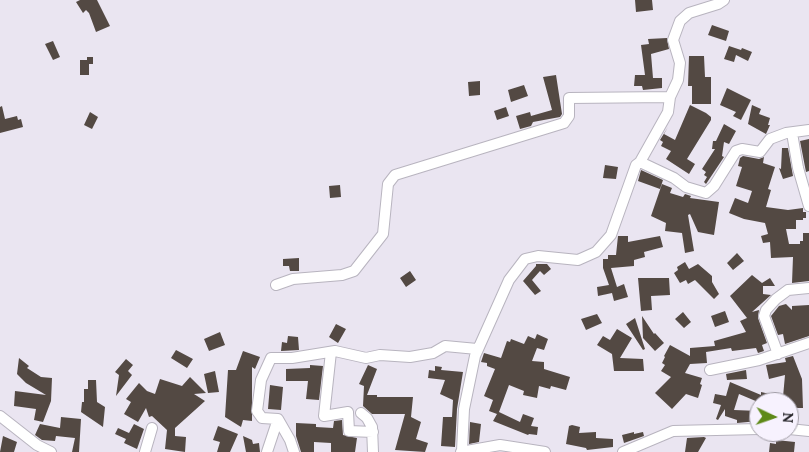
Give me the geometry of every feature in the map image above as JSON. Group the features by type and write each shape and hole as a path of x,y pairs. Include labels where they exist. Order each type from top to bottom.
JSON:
{"street":[{"path":"545,452 500,445 461,452 464,410 477,350 509,280 525,259 538,256 583,259 606,242 614,227 636,165 640,162 668,112 670,97 676,87 679,71 678,52 673,40 680,21 689,13 718,4 724,0"},
{"path":"276,285 293,279 342,275 354,271 384,234 388,184 395,175 564,123 569,116 567,100 569,98 670,97"},
{"path":"640,162 674,178 686,187 706,193 714,186 736,151 742,149 760,152 770,139 809,130"},
{"path":"792,133 798,168 809,206"},
{"path":"778,354 764,316 766,310 788,290 809,288"},
{"path":"710,370 778,354 809,343"},
{"path":"278,419 262,418 257,411 261,380 271,358 292,358 331,352 343,352 369,358 380,355 407,357 433,353 445,346 477,350"},
{"path":"331,352 324,416 348,412 349,430 373,432"},
{"path":"361,413 370,421 373,432 373,452"},
{"path":"0,416 37,445 51,452"},
{"path":"268,452 278,419"},
{"path":"278,419 290,440 294,452"},
{"path":"623,452 673,430 749,429"},
{"path":"146,452 152,430"}],"building":[{"path":"80,0 97,0 110,26 96,32 89,13 86,10 83,13 76,2"},
{"path":"635,0 652,0 653,10 636,12"},
{"path":"712,25 729,31 726,41 708,35"},
{"path":"667,38 669,49 651,54 653,78 662,78 662,88 643,90 642,86 634,86 635,75 645,75 641,45 649,44 648,39"},
{"path":"53,41 60,57 53,60 45,44"},
{"path":"729,46 752,52 748,61 736,55 734,62 724,59"},
{"path":"689,56 704,56 705,77 711,77 711,104 692,104 692,86 688,86"},
{"path":"87,57 93,57 93,64 89,64 89,75 80,75 80,60 87,60"},
{"path":"556,75 562,114 560,117 533,122 531,126 520,129 516,116 530,112 531,116 552,110 543,77"},
{"path":"480,81 480,95 469,96 468,82"},
{"path":"524,85 528,96 511,102 508,90"},
{"path":"727,88 751,100 741,120 733,116 736,112 720,105"},
{"path":"690,105 706,113 711,117 711,120 687,159 695,164 689,174 666,159 671,151 661,146 663,142 660,140 668,127 664,134 675,140"},
{"path":"752,105 761,109 759,114 770,118 768,125 770,125 766,134 748,124"},
{"path":"2,106 5,119 17,116 18,120 21,119 23,127 0,133 0,107"},
{"path":"506,107 509,116 497,120 494,111"},
{"path":"90,112 98,117 92,129 84,125"},
{"path":"724,124 736,131 729,144 724,142 722,156 724,157 706,184 704,182 707,177 704,175 706,172 702,169 715,149 712,149 713,141 716,141"},
{"path":"809,139 809,171 806,172 800,141"},
{"path":"782,148 788,148 793,176 783,179 779,168 781,169"},
{"path":"743,156 759,159 764,157 763,163 775,167 768,189 771,190 766,207 788,210 803,208 803,212 806,212 806,218 796,220 796,229 786,229 789,244 800,244 800,241 803,241 803,233 809,233 809,281 792,283 793,257 771,258 770,242 763,243 761,236 768,234 765,223 744,219 729,213 735,198 748,203 752,191 736,186 742,167 738,166 740,158"},
{"path":"605,165 618,167 616,179 603,178"},
{"path":"641,170 663,180 660,189 638,181"},
{"path":"662,184 672,188 670,193 683,197 685,194 691,196 690,198 719,202 714,235 698,232 690,214 688,215 694,251 685,253 682,233 665,231 666,223 651,216"},
{"path":"340,185 341,197 330,198 329,186"},
{"path":"618,236 628,236 628,242 660,236 663,247 644,252 645,257 634,260 634,266 611,268 617,287 624,284 628,297 614,301 612,293 598,296 597,287 609,285 603,268 603,259 608,259 608,255 616,255"},
{"path":"737,253 744,261 733,270 727,263"},
{"path":"299,258 299,271 290,271 289,266 283,266 283,259"},
{"path":"685,262 689,269 698,264 712,276 712,282 719,294 714,299 695,280 688,284 686,280 680,283 674,273 678,270 677,267"},
{"path":"536,264 547,264 551,269 544,275 540,271 532,280 541,291 535,295 523,281"},
{"path":"410,271 416,280 406,287 400,278"},
{"path":"752,275 762,283 770,278 775,286 763,286 763,294 771,295 752,312 759,310 758,318 767,343 762,345 764,351 758,353 756,348 732,351 731,348 706,352 707,363 690,364 685,373 702,378 698,398 686,394 672,409 655,393 671,377 661,371 665,365 662,363 664,356 670,345 690,356 690,348 715,346 714,341 746,332 740,321 747,318 730,296"},
{"path":"638,278 669,278 670,295 651,296 652,310 641,311"},
{"path":"786,304 792,310 792,306 809,305 809,336 785,344 783,334 778,335 771,316 779,306"},
{"path":"725,311 729,322 715,327 711,316"},
{"path":"683,312 691,322 684,328 675,319"},
{"path":"597,314 602,323 586,330 581,319"},
{"path":"642,316 654,334 664,343 655,351 643,338"},
{"path":"635,318 645,349 643,350 626,324"},
{"path":"336,324 346,329 338,343 329,337"},
{"path":"617,329 632,338 620,358 643,359 644,371 614,371 612,354 597,345 603,336 610,340"},
{"path":"220,332 225,345 209,351 204,339"},
{"path":"537,334 548,339 544,350 537,348 532,361 544,362 544,369 570,377 566,390 551,386 550,389 539,386 537,398 523,395 524,391 509,385 499,412 520,422 523,414 534,418 531,426 538,427 537,435 528,435 493,421 497,414 489,411 493,400 484,396 495,369 487,366 487,363 481,362 484,353 501,358 507,341 510,342 511,339 524,344 528,336 535,339"},
{"path":"288,336 298,337 299,350 281,351 282,342 287,343"},
{"path":"176,350 193,359 187,368 171,358"},
{"path":"243,351 260,357 255,369 252,367 252,421 243,420 241,427 225,417 228,370 236,370"},
{"path":"793,356 802,379 803,408 799,408 799,392 783,392 785,375 769,379 766,365 786,362 785,358"},
{"path":"19,358 29,366 27,368 41,377 52,378 51,401 43,422 34,420 36,409 14,406 15,391 46,395 26,383 17,374"},
{"path":"126,359 133,365 128,371 132,375 116,396 119,375 115,372"},
{"path":"310,365 323,366 319,400 306,399 308,381 286,381 286,369 310,368"},
{"path":"368,365 377,369 367,395 377,395 377,397 413,397 411,417 421,422 416,439 428,443 425,452 395,450 405,414 372,414 363,406 364,386 359,384"},
{"path":"435,366 442,367 441,370 463,372 457,409 455,447 441,446 443,417 452,417 453,400 440,394 445,380 428,378 429,370 435,371"},
{"path":"746,370 747,379 727,380 726,374"},
{"path":"215,371 219,392 208,393 204,374"},
{"path":"190,377 206,393 194,394 205,401 175,428 175,436 186,437 185,452 165,449 167,430 152,416 149,417 146,408 138,422 124,414 131,402 126,399 139,383 147,391 155,394 160,379 182,386"},
{"path":"88,380 96,380 97,402 105,407 103,427 81,412 82,402 84,402 84,389 88,389"},
{"path":"730,382 754,392 749,392 749,398 739,394 734,410 749,411 749,422 737,423 737,420 725,416 725,409 718,420 716,419 721,405 713,403 715,394 726,396"},
{"path":"270,385 283,387 281,410 268,409"},
{"path":"61,417 81,419 79,452 72,452 75,438 56,436 55,441 42,440 35,435 40,424 60,428"},
{"path":"342,420 343,435 357,438 355,452 331,452 331,443 314,442 314,452 301,452 296,436 296,423 316,424 316,427 333,428 334,421"},
{"path":"470,422 481,424 479,442 469,444"},
{"path":"134,424 144,429 137,449 124,443 126,439 115,434 118,428 129,433"},
{"path":"218,426 238,434 230,452 217,452 220,442 213,440"},
{"path":"569,426 580,427 579,433 596,432 596,438 613,439 613,447 587,450 586,448 566,444"},
{"path":"634,432 634,434 643,432 644,436 624,443 622,435"},
{"path":"3,436 17,442 14,452 0,452"},
{"path":"243,436 252,440 253,444 259,443 260,452 246,452"},
{"path":"687,438 706,438 698,452 685,452"},
{"path":"776,442 795,442 794,452 769,452 770,443 776,444"}]}
